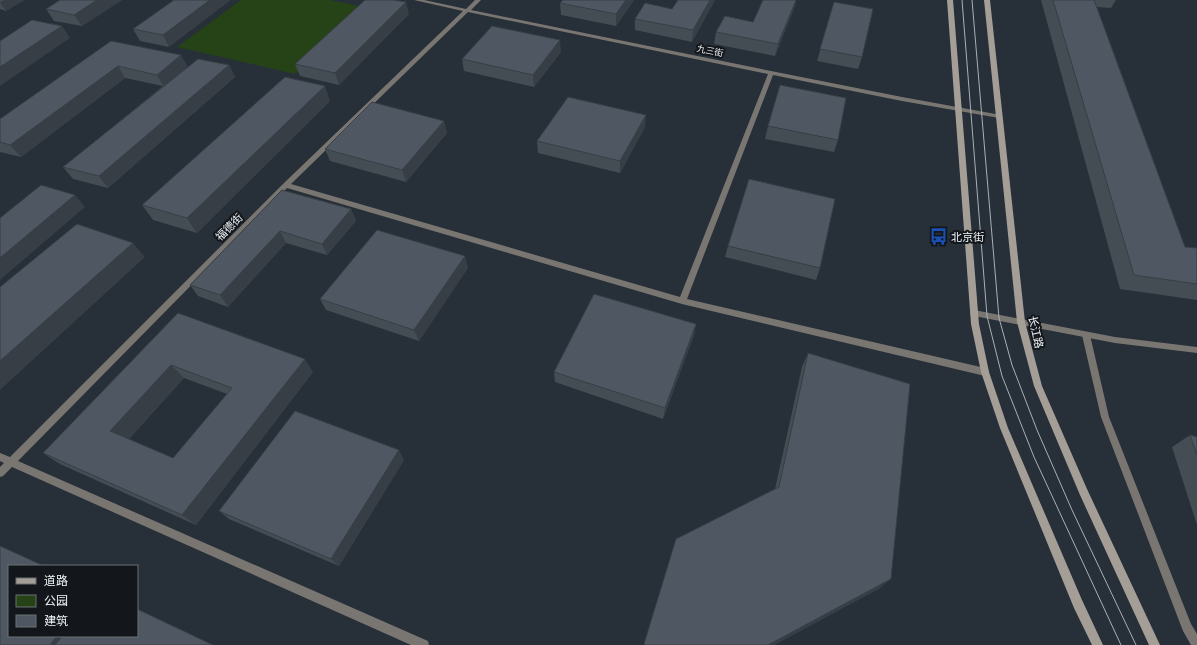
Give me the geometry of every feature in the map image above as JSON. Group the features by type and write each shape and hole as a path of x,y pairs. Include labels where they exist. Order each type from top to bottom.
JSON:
{"main road":[{"path":"950,0 974,313 985,372 1010,443 1078,604 1098,645"},
{"name":"长江路","path":"987,0 1021,322 1038,386 1083,492 1155,645"}],"street":[{"name":"九三街","path":"417,0 771,73 958,110 999,116"},
{"name":"福德街","path":"0,473 286,185 478,0"},
{"path":"682,301 771,73"},
{"path":"286,185 682,301 985,372"},
{"path":"974,313 1115,340 1197,350"},
{"path":"1086,335 1105,417 1187,627 1197,645"},
{"path":"0,457 424,645"}],"green space":[{"path":"241,0 330,0 369,8 295,74 177,47"}],"building":[{"path":"60,0 97,0 74,15 46,9"},
{"path":"174,0 210,0 163,35 133,29"},
{"path":"365,0 393,0 406,2 335,73 295,64"},
{"path":"563,0 626,0 616,14 560,3"},
{"path":"678,0 710,0 693,30 635,19 645,3 672,9"},
{"path":"763,0 796,0 778,44 716,32 725,16 753,22"},
{"path":"1053,0 1094,0 1185,247 1197,248 1197,284 1134,275"},
{"path":"834,2 873,9 862,57 820,49"},
{"path":"32,20 62,26 0,67 0,41"},
{"path":"492,26 560,40 533,75 462,59"},
{"path":"111,41 181,55 157,75 118,66 10,145 0,142 0,119"},
{"path":"198,59 229,65 99,176 63,167"},
{"path":"285,77 325,86 187,218 142,205"},
{"path":"780,85 846,98 838,140 768,126"},
{"path":"568,97 646,115 620,161 537,141"},
{"path":"372,102 444,121 402,170 325,149"},
{"path":"749,179 835,199 820,268 728,246"},
{"path":"41,185 75,195 0,258 0,218"},
{"path":"282,190 351,209 322,244 280,231 220,295 190,285"},
{"path":"77,224 133,243 0,361 0,287"},
{"path":"377,230 465,256 414,330 320,299"},
{"path":"594,294 696,324 665,408 554,372"},
{"path":"178,313 305,359 182,515 43,453","holes":["171,365 232,388 173,458 110,431"]},
{"path":"808,353 910,384 891,579 768,645 644,644 676,539 779,487"},
{"path":"295,411 399,450 331,559 219,511"},
{"path":"1190,435 1197,437 1197,455"},
{"path":"0,546 42,565 8,565 8,637 56,637 50,645 0,645"},
{"path":"138,609 213,645 55,645 61,637 138,637"}],"tram line":[{"path":"962,0 987,316 1002,376 1034,457 1121,645"},
{"path":"972,0 999,318 1012,365 1037,430 1072,510 1136,645"}],"place":[{"name":"北京街","path":"938,237"}]}
